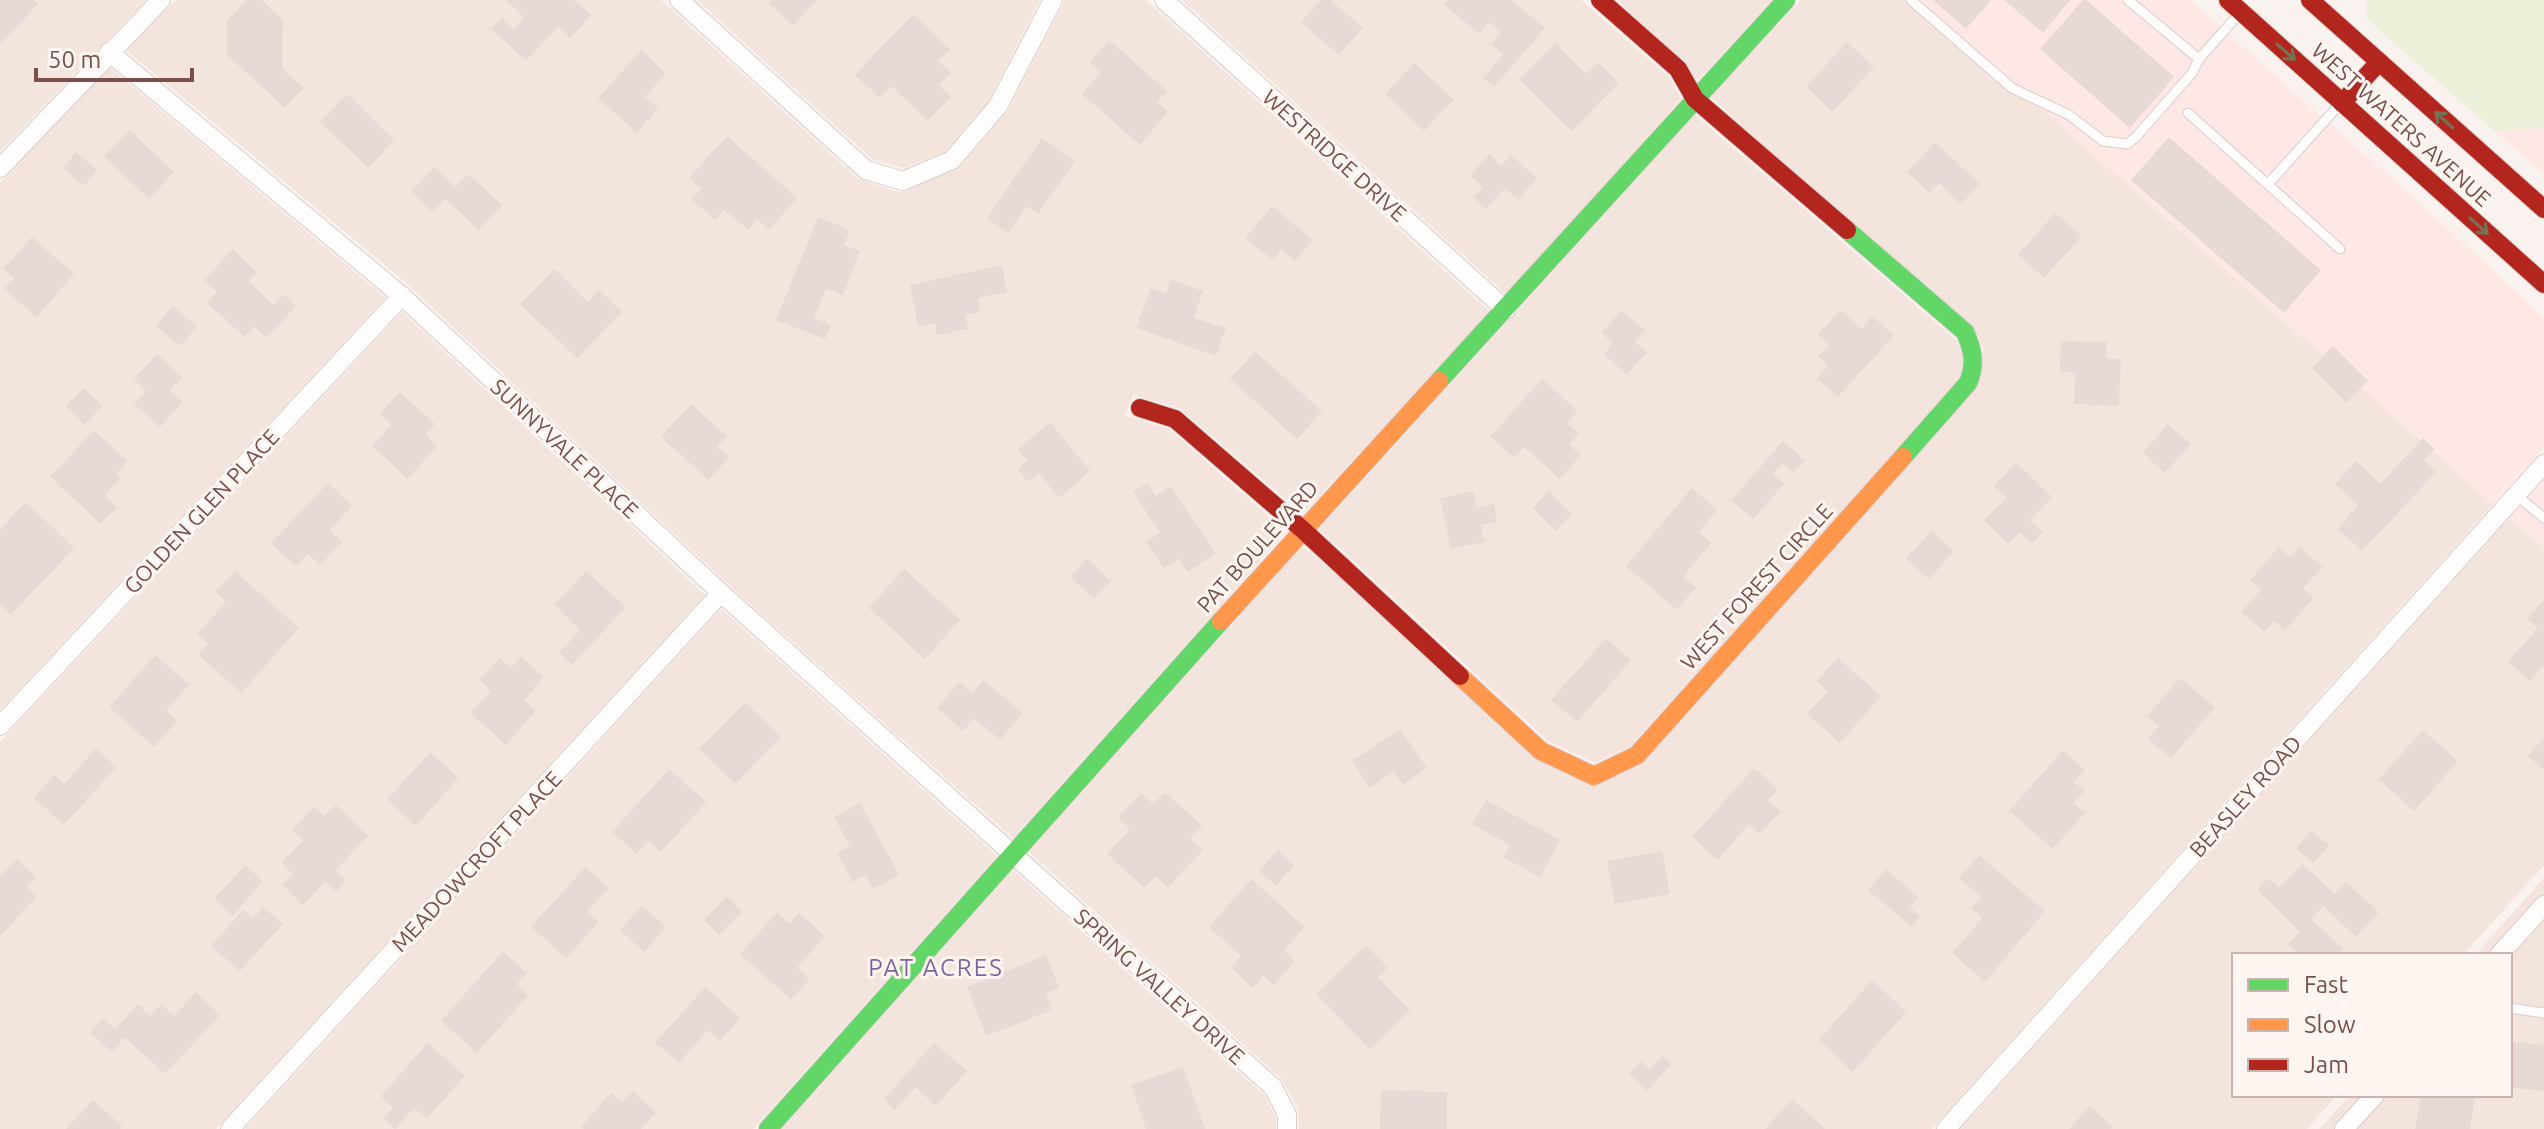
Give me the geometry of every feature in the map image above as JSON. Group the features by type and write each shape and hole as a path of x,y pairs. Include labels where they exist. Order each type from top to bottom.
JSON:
{"street":[{"path":"0,168 161,0"},
{"path":"679,0 866,170 903,181 952,160 998,106 1053,0"},
{"name":"WESTRIDGE DRIVE","path":"1164,0 1506,310"},
{"name":"WEST FOREST CIRCLE","path":"1140,408 1175,419 1303,530 1541,751 1594,776 1637,755 1963,390 1973,372 1973,350 1965,332 1695,99 1678,69 1600,0"},
{"name":"PAT BOULEVARD","path":"768,1129 1303,530 1786,0"},
{"name":"WEST WATERS AVENUE","path":"2310,0 2544,209"},
{"name":"WEST WATERS AVENUE","path":"2234,6 2544,284"},
{"name":"SUNNYVALE PLACE","path":"109,52 402,296 721,593 1013,855"},
{"path":"2342,103 2379,62"},
{"name":"GOLDEN GLEN PLACE","path":"0,726 402,296"},
{"name":"BEASLEY ROAD","path":"1946,1129 2544,464"},
{"name":"MEADOWCROFT PLACE","path":"230,1129 721,593"},
{"name":"SPRING VALLEY DRIVE","path":"1013,855 1273,1087 1287,1115 1287,1129"},
{"path":"2501,953 2544,905"},
{"path":"2344,1129 2373,1097"}],"lane":[{"path":"1911,0 2012,88 2069,115 2103,141 2117,145 2127,144 2136,137 2192,73 2234,6"},
{"path":"2128,0 2199,59"},
{"path":"2268,184 2342,103"},
{"path":"2188,113 2340,249"},
{"path":"2516,495 2544,518"},
{"path":"2512,1008 2544,1013"}],"shaded area":[{"path":"0,0 146,0 0,151"},
{"path":"176,0 661,0 858,179 899,192 960,167 1008,110 1065,0 1146,0 1490,312 1303,514 1179,408 1133,395 1125,416 1169,429 1286,532 1013,838 729,585 403,280 126,50"},
{"path":"697,0 1040,0 989,101 946,151 904,168 872,159"},
{"path":"1182,0 1581,0 1669,77 1681,99 1506,294"},
{"path":"1618,0 1772,0 1698,80"},
{"path":"1801,0 1916,0 2493,504 1932,1129 1299,1129 1298,1108 1281,1078 1029,852 1302,546 1597,786 1985,349 1711,97"},
{"path":"1916,0 2190,0 2421,204 2544,318 2544,448 2493,504"},
{"path":"109,67 386,298 0,710 0,183"},
{"path":"1695,115 1956,340 1962,354 1962,371 1955,384 1631,746 1595,763 1548,741 1319,529"},
{"path":"2544,128 2544,174 2494,131"},
{"path":"402,312 705,595 216,1129 0,1129 0,742"},
{"path":"2544,480 2544,548 2509,518"},
{"path":"2509,518 2544,548 2544,865 2465,953 2232,953 2232,1097 2335,1097 2307,1129 1960,1129"},
{"path":"721,609 997,856 753,1129 245,1129"},
{"path":"1013,870 1264,1095 1276,1118 1276,1129 782,1129"},
{"path":"2544,878 2544,1129 2319,1129 2348,1097 2512,1097 2512,953 2477,953"}],"green space":[{"path":"2367,0 2544,0 2544,128 2494,131 2367,19"}],"building":[{"path":"0,0 34,0 38,4 0,45"},
{"path":"246,0 262,0 283,20 282,68 303,88 285,108 227,55 227,21"},
{"path":"506,0 574,0 591,15 570,38 558,27 526,61 491,29 502,18 514,29 524,17"},
{"path":"771,0 817,0 793,26 768,3"},
{"path":"1321,0 1330,0 1363,28 1339,55 1301,22"},
{"path":"1447,0 1511,0 1545,28 1494,87 1483,78 1503,54 1491,44 1501,32 1489,22 1479,34 1444,4"},
{"path":"1933,0 1991,0 1966,29"},
{"path":"2004,0 2070,0 2043,33"},
{"path":"2083,0 2174,77 2130,128 2040,49"},
{"path":"913,14 950,49 938,61 951,73 939,85 951,97 928,121 891,86 880,98 855,75"},
{"path":"1109,40 1167,91 1157,102 1168,112 1140,145 1082,94 1101,72 1090,62"},
{"path":"1847,42 1874,67 1832,112 1806,87"},
{"path":"1555,43 1586,74 1598,62 1619,83 1572,131 1519,79"},
{"path":"641,50 666,73 645,97 658,108 637,133 598,98"},
{"path":"1414,63 1454,99 1424,131 1385,94"},
{"path":"347,94 394,140 368,168 320,122"},
{"path":"130,130 174,172 149,199 104,157"},
{"path":"727,136 797,198 769,230 757,219 748,230 724,209 715,220 691,199 701,189 689,178"},
{"path":"2169,137 2321,270 2284,313 2131,180"},
{"path":"1042,138 1075,161 1038,214 1027,206 1008,233 987,218"},
{"path":"1935,142 1980,184 1961,204 1939,183 1929,193 1907,172"},
{"path":"76,152 97,170 84,186 63,168"},
{"path":"1489,154 1501,166 1511,155 1537,178 1518,200 1505,188 1486,209 1473,197 1483,187 1470,176"},
{"path":"434,167 455,187 468,174 502,205 479,230 445,199 433,212 411,192"},
{"path":"1272,206 1313,240 1295,261 1281,250 1273,260 1245,238"},
{"path":"2055,213 2082,236 2044,278 2018,255"},
{"path":"818,217 850,230 844,245 860,251 843,295 826,289 814,318 831,325 825,339 776,320"},
{"path":"32,237 74,274 37,317 4,289 14,278 3,269"},
{"path":"232,249 257,272 248,282 274,305 283,294 296,306 267,338 255,326 245,337 207,303 217,292 204,281"},
{"path":"1002,265 1007,292 978,298 980,312 965,315 968,329 937,335 935,323 918,326 910,285"},
{"path":"554,269 588,302 599,290 622,312 577,358 520,304"},
{"path":"1171,280 1203,291 1194,318 1226,328 1216,356 1136,328 1151,288 1166,293"},
{"path":"173,306 197,327 180,346 156,326"},
{"path":"1840,310 1862,329 1872,316 1894,335 1838,397 1817,379 1828,366 1818,357 1829,345 1818,335"},
{"path":"1621,311 1645,330 1635,342 1647,352 1627,375 1604,354 1613,343 1601,333"},
{"path":"2061,341 2107,342 2106,358 2121,359 2119,406 2074,404 2075,373 2060,372"},
{"path":"2333,346 2368,381 2346,403 2312,368"},
{"path":"1255,351 1322,411 1297,439 1230,379"},
{"path":"157,354 182,378 170,390 183,402 160,427 134,404 146,391 134,379"},
{"path":"1542,379 1578,411 1567,423 1579,433 1569,445 1581,455 1560,479 1524,447 1514,458 1490,437"},
{"path":"83,388 102,406 85,425 66,407"},
{"path":"400,392 435,424 425,434 437,446 408,479 372,446 392,425 380,414"},
{"path":"691,404 727,436 717,447 729,457 709,480 661,437"},
{"path":"1050,422 1090,471 1059,498 1039,473 1028,482 1018,470 1028,461 1018,449"},
{"path":"2168,424 2191,444 2165,473 2143,453"},
{"path":"94,430 128,461 116,474 120,478 105,495 117,507 101,524 50,477"},
{"path":"2423,438 2435,449 2424,461 2436,472 2362,551 2338,529 2358,505 2335,484 2356,461 2380,484"},
{"path":"1783,441 1805,461 1794,472 1783,463 1773,474 1784,484 1753,519 1731,500"},
{"path":"2016,462 2052,497 2030,520 2043,532 2032,543 2019,532 2008,544 1984,521 2006,498 1994,486"},
{"path":"328,483 352,506 330,530 342,542 320,565 308,554 296,566 271,543"},
{"path":"1147,483 1156,496 1170,486 1216,553 1188,572 1179,559 1164,568 1146,542 1160,532 1133,492"},
{"path":"1692,488 1717,510 1699,532 1711,543 1683,577 1696,587 1677,610 1626,566"},
{"path":"1473,491 1477,508 1494,504 1497,522 1481,525 1484,542 1451,549 1440,498"},
{"path":"1549,491 1572,514 1556,531 1533,508"},
{"path":"26,502 74,548 11,615 0,604 0,530"},
{"path":"1931,531 1954,551 1929,579 1906,559"},
{"path":"2279,547 2290,557 2300,547 2323,567 2303,588 2314,598 2285,631 2274,621 2264,632 2241,612 2261,590 2250,580"},
{"path":"1087,558 1111,581 1094,599 1070,577"},
{"path":"904,569 960,619 925,659 869,608"},
{"path":"235,571 299,628 241,693 198,654 208,644 197,634 226,602 215,592"},
{"path":"586,571 626,607 572,665 559,653 580,630 554,605"},
{"path":"2544,600 2544,665 2530,681 2508,662 2538,628 2527,619"},
{"path":"1606,638 1631,660 1577,722 1551,700"},
{"path":"155,655 189,685 166,711 177,721 154,747 109,707"},
{"path":"521,656 544,677 524,700 536,710 506,745 470,713 491,691 479,680 499,658 511,668"},
{"path":"1838,658 1881,696 1840,743 1807,714 1828,691 1817,681"},
{"path":"2180,678 2215,707 2171,758 2148,739 2159,726 2147,716"},
{"path":"983,680 1023,713 1000,740 974,718 963,731 937,708 959,682 972,693"},
{"path":"745,702 781,737 735,784 699,749"},
{"path":"1400,729 1427,768 1403,785 1394,771 1370,788 1352,761"},
{"path":"2423,730 2458,761 2414,811 2379,779"},
{"path":"2544,737 2544,770 2528,756"},
{"path":"96,748 116,767 64,825 34,798 54,775 64,784"},
{"path":"2063,750 2085,770 2074,782 2085,791 2074,803 2085,813 2053,849 2009,811"},
{"path":"430,752 458,778 416,826 387,800"},
{"path":"1754,768 1778,789 1768,800 1781,811 1760,834 1749,824 1718,860 1692,837"},
{"path":"669,769 706,802 661,852 648,841 637,854 612,832"},
{"path":"1165,792 1202,826 1190,839 1203,850 1168,887 1156,876 1144,888 1107,854 1130,829 1118,817 1141,793 1153,804"},
{"path":"1486,800 1560,840 1540,877 1503,857 1510,845 1472,824"},
{"path":"860,803 899,875 873,889 866,875 853,882 837,853 850,846 834,817"},
{"path":"336,805 368,835 336,870 346,880 336,892 325,881 303,905 282,885 293,874 282,863 303,840 292,830 314,807 324,816"},
{"path":"2311,830 2329,845 2313,863 2296,848"},
{"path":"1278,850 1294,865 1276,886 1259,871"},
{"path":"1662,851 1670,894 1615,904 1607,861"},
{"path":"1979,855 2045,911 1985,982 1952,953 1982,918 1971,908 1981,897 1959,878"},
{"path":"17,859 36,877 27,887 36,897 0,936 0,876"},
{"path":"2302,864 2335,894 2346,882 2379,912 2356,937 2323,906 2311,919 2344,949 2341,953 2299,953 2288,944 2300,931 2257,890 2268,878 2279,888"},
{"path":"245,865 263,881 233,916 214,899"},
{"path":"585,867 609,888 587,912 599,922 566,958 531,927"},
{"path":"1886,869 1918,897 1910,907 1920,917 1912,927 1868,890"},
{"path":"1251,879 1305,927 1284,951 1295,961 1274,985 1263,975 1253,988 1231,968 1241,956 1209,927"},
{"path":"727,896 742,912 719,935 704,919"},
{"path":"642,906 666,927 644,952 620,930"},
{"path":"263,907 283,924 240,971 211,946 243,910 253,919"},
{"path":"777,912 790,924 799,913 825,936 797,968 810,979 791,1000 740,954"},
{"path":"1366,945 1388,967 1378,977 1410,1010 1370,1049 1316,994"},
{"path":"503,951 527,973 517,984 528,995 477,1053 441,1021"},
{"path":"1046,955 1059,988 1046,993 1052,1010 986,1036 967,987"},
{"path":"1872,980 1906,1012 1853,1072 1819,1040"},
{"path":"705,987 740,1018 720,1041 708,1030 679,1063 655,1043"},
{"path":"196,992 220,1015 165,1074 125,1037 112,1052 90,1033 103,1018 115,1029 138,1004 150,1016 161,1004 174,1016"},
{"path":"2512,1042 2544,1045 2544,1091 2512,1088"},
{"path":"428,1043 465,1076 427,1118 414,1108 395,1129 383,1118 393,1108 381,1096"},
{"path":"934,1043 967,1071 936,1106 915,1087 895,1110 884,1099"},
{"path":"1662,1056 1671,1064 1648,1091 1629,1074 1641,1061 1650,1069"},
{"path":"1183,1067 1205,1129 1146,1129 1131,1085"},
{"path":"1381,1090 1447,1092 1447,1129 1380,1129"},
{"path":"633,1091 656,1113 641,1129 581,1127 611,1093 622,1103"},
{"path":"2421,1097 2475,1097 2470,1129 2415,1129"},
{"path":"1792,1099 1825,1129 1765,1129"},
{"path":"93,1100 122,1126 120,1129 66,1129"},
{"path":"2090,1106 2113,1127 2069,1129"}],"traffic: fast":[{"path":"1439,381 1786,0"},
{"path":"1847,230 1965,332 1972,351 1973,363 1968,383 1903,457"},
{"path":"768,1129 1221,621"}],"traffic: slow":[{"path":"1221,621 1439,381"},
{"path":"1460,676 1541,751 1594,776 1637,755 1903,457"}],"traffic: jam":[{"path":"1600,0 1678,69 1695,99 1847,230"},
{"path":"2228,0 2544,284"},
{"path":"2310,0 2544,209"},
{"path":"2342,103 2379,62"},
{"path":"1140,408 1175,419 1303,530 1460,676"}],"district":[{"name":"PAT ACRES","path":"936,967"}]}
